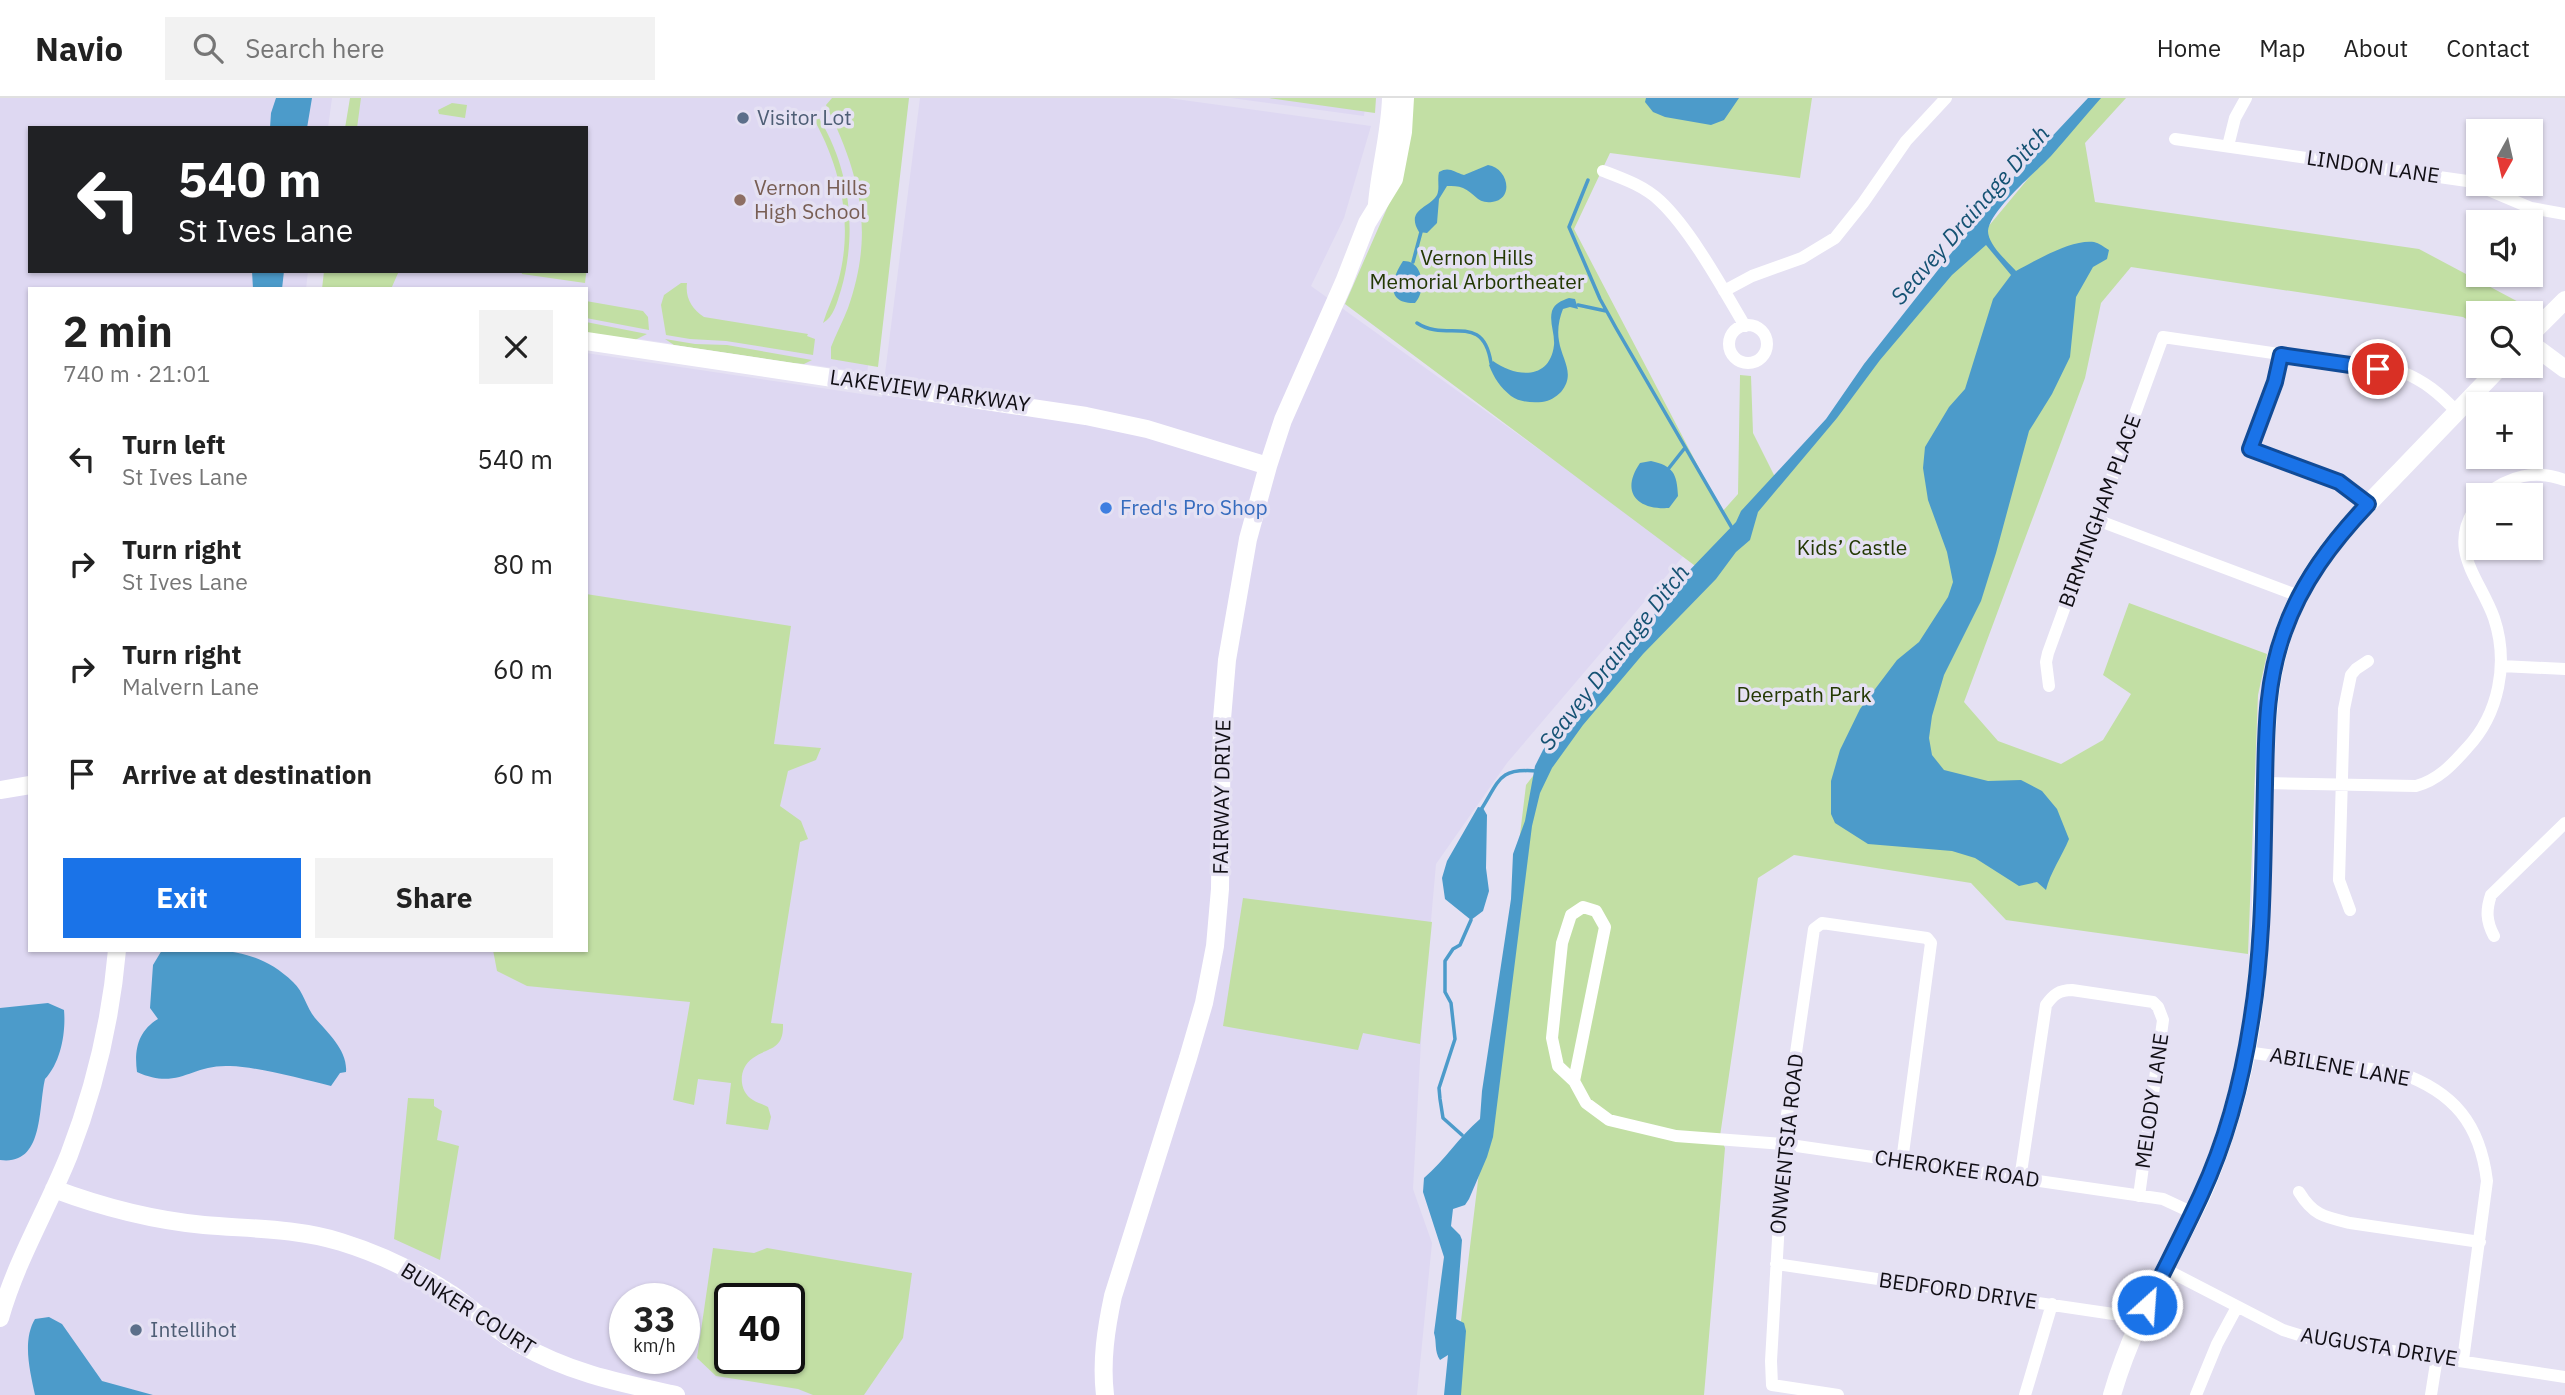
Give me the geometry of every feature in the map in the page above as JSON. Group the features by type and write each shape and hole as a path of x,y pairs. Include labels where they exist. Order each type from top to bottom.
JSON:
{"street":[{"name":"FAIRWAY DRIVE","path":"1376,211 1379,177 1389,133 1391,98"},
{"name":"FAIRWAY DRIVE","path":"1105,1395 1103,1363 1113,1296 1188,1058 1204,1003 1215,946 1220,889 1223,719 1227,660 1248,539 1268,466 1305,366 1345,282 1367,223 1394,179 1402,143 1405,98"},
{"path":"1724,291 1752,276 1802,258 1835,238 1906,141 1946,98"},
{"path":"2228,146 2235,118 2246,98"},
{"name":"LINDON LANE","path":"2175,139 2467,181 2531,208 2565,214"},
{"path":"1604,171 1641,187 1676,219 1745,326"},
{"path":"2543,322 2565,300"},
{"name":"BIRMINGHAM PLACE","path":"2049,686 2046,662 2048,653 2163,337 2281,355"},
{"name":"LAKEVIEW PARKWAY","path":"588,341 1086,415 1147,429 1268,466"},
{"path":"2543,352 2565,369"},
{"path":"2368,504 2339,482 2250,449 2275,382 2281,355 2402,372 2435,390 2457,412"},
{"path":"2112,1395 2127,1348 2193,1213 2224,1137 2246,1052 2258,964 2270,682 2283,633 2299,596 2349,524 2490,378"},
{"path":"2501,483 2521,475 2543,473 2565,480"},
{"path":"2097,520 2299,596"},
{"path":"2265,783 2401,788 2416,786 2434,780 2476,739 2487,720 2497,693 2501,666 2500,647 2494,619 2467,560"},
{"path":"2350,910 2339,880 2344,709 2349,680 2356,669 2368,661"},
{"path":"2501,666 2565,669"},
{"path":"2,789 28,785"},
{"path":"2494,936 2487,923 2491,895 2565,823"},
{"name":"CHEROKEE ROAD","path":"1574,1082 1605,927 1596,911 1583,907 1571,915 1562,943 1552,1038 1558,1066 1574,1082 1586,1103 1609,1120 1678,1136 1783,1144 2163,1199 2193,1213"},
{"name":"ONWENTSIA ROAD","path":"1838,1395 1772,1385 1771,1361 1783,1144 1815,929 1826,922 1927,938 1931,943 1902,1161"},
{"path":"0,1318 8,1292 69,1155 92,1083 109,1006 117,952"},
{"name":"MELODY LANE","path":"2020,1178 2046,1005 2054,995 2064,990 2153,1002 2163,1020 2139,1196"},
{"name":"ABILENE LANE","path":"2246,1052 2400,1073 2440,1092 2467,1120 2484,1156 2487,1199 2463,1360"},
{"name":"BUNKER COURT","path":"54,1189 153,1218 203,1225 272,1229 340,1242 378,1255 420,1275 519,1344 550,1360 601,1379 676,1395"},
{"path":"2299,1192 2309,1208 2329,1218 2480,1242"},
{"name":"BEDFORD DRIVE","path":"1776,1264 2120,1315 2138,1323"},
{"name":"AUGUSTA DRIVE","path":"2165,1269 2283,1330 2312,1339 2565,1377"},
{"path":"2025,1395 2052,1304"},
{"path":"2196,1395 2217,1344 2237,1307"},
{"path":"2431,1395 2437,1357"}],"shaded area":[{"path":"0,98 332,98 328,126 28,126 28,273 308,273 306,287 28,287 28,952 588,952 588,353 882,397 920,98 1168,98 1371,126 1344,218 1311,286 1685,554 1507,763 1436,864 1422,1023 1413,1189 1432,1243 1417,1395 0,1395"},
{"name":"Vernon Hills High School","path":"350,98 909,98 867,373 588,331 588,287 323,287 325,273 588,273 588,126 346,126"},
{"path":"1231,98 1366,98 1364,116"}],"green space":[{"path":"350,98 361,98 357,126 345,126"},
{"path":"832,98 909,98 878,367 831,359 831,347 848,308 856,280 862,228 860,204 848,155 826,105"},
{"path":"1269,98 1376,98 1375,113"},
{"name":"Deerpath Park","path":"1408,98 1812,98 1800,178 1610,153 1574,229 1722,512 1738,494 1740,375 1751,376 1753,433 1777,481 2095,98 2126,98 2085,143 2095,202 2419,249 2466,274 2466,287 2490,287 2517,301 2466,301 2466,319 2131,267 2101,303 2085,378 1964,702 1998,741 2061,764 2103,740 2131,694 2103,675 2129,603 2267,654 2258,695 2248,954 2006,920 1971,883 1794,855 1758,878 1720,1136 1725,1148 1704,1395 1452,1395 1526,785 1618,665 1702,571 1345,304 1395,190"},
{"path":"452,103 467,105 465,118 439,114 438,110"},
{"path":"815,112 836,153 848,198 849,221 849,245 841,290 832,313 823,323 836,287 845,239 842,196 830,154 811,114"},
{"path":"324,273 398,273 392,287 322,287"},
{"path":"522,273 586,273 585,283"},
{"path":"681,283 687,283 690,303 704,317 808,334 807,336 815,339 813,355 726,341 666,335 661,305 664,295"},
{"path":"588,301 643,311 648,317 649,330 588,318"},
{"path":"588,322 647,334 635,340 588,333"},
{"path":"665,339 727,345 812,360 804,364 793,363 674,345"},
{"path":"588,594 791,626 774,744 821,748 816,760 788,771 780,806 801,821 808,839 800,842 771,1023 783,1024 783,1033 778,1044 748,1062 742,1073 742,1085 748,1096 768,1107 771,1117 768,1130 726,1124 731,1083 698,1079 694,1105 673,1100 690,1002 527,986 497,971 493,952 588,952"},
{"path":"1243,898 1432,922 1420,1044 1363,1033 1358,1050 1223,1026"},
{"path":"408,1098 434,1099 434,1106 442,1111 437,1140 459,1146 440,1260 394,1239"},
{"path":"713,1248 754,1253 767,1248 912,1273 903,1338 864,1395 813,1395 798,1389 716,1376 700,1361 700,1337"}],"water":[{"path":"276,98 312,98 307,126 270,126"},
{"path":"1646,98 1739,98 1724,120 1711,125 1665,117 1653,112 1645,102"},
{"path":"2088,98 2101,98 2051,156 2005,202 1988,231 1995,247 2016,271 2075,244 2094,242 2109,250 2107,259 2093,267 2076,297 2070,357 2052,394 2029,431 1981,601 1944,675 1932,716 1929,738 1932,755 1944,770 1988,781 2021,780 2042,791 2057,809 2069,839 2046,890 2037,882 2019,886 1975,858 1952,851 1868,844 1835,823 1831,814 1831,781 1840,750 1860,709 1897,660 1919,642 1948,597 1953,582 1947,552 1928,500 1923,468 1925,447 1949,407 1965,389 1993,299 2011,275 1986,245 1952,275 1880,360 1837,418 1758,512 1750,540 1643,654 1583,725 1552,768 1540,793 1532,826 1493,1137 1469,1199 1465,1205 1453,1209 1451,1226 1462,1240 1456,1319 1464,1323 1466,1331 1461,1395 1444,1395 1448,1355 1440,1360 1434,1333 1444,1257 1423,1192 1424,1178 1480,1119 1511,899 1513,854 1525,821 1535,766 1556,732 1579,710 1685,575 1736,522 1741,511 1826,419 1864,364 1997,195"},
{"path":"1488,165 1495,167 1504,177 1506,190 1499,200 1479,200 1463,188 1447,186 1439,199 1437,223 1427,233 1419,232 1415,218 1437,195 1439,172 1449,170 1464,175"},
{"path":"1403,261 1415,265 1421,277 1421,291 1415,303 1399,299 1393,289"},
{"path":"252,273 284,273 282,287 253,287"},
{"path":"1569,298 1575,299 1578,309 1563,309 1559,325 1559,341 1568,373 1565,385 1557,396 1550,400 1530,402 1514,398 1501,386 1489,365 1493,361 1511,370 1530,372 1546,365 1554,345 1552,311 1557,304"},
{"path":"1651,461 1669,468 1675,476 1678,496 1669,508 1648,506 1640,502 1632,491 1634,473 1640,463"},
{"path":"1478,807 1483,808 1487,815 1486,868 1489,891 1483,911 1471,920 1445,899 1442,878 1447,861"},
{"path":"161,952 232,952 263,961 297,986 312,1014 344,1057 346,1072 340,1073 331,1086 267,1071 230,1066 216,1066 164,1079 137,1072 139,1042 146,1029 158,1019 150,1008 153,965"},
{"path":"48,1003 64,1010 64,1028 59,1055 45,1079 36,1133 25,1154 14,1159 0,1160 0,1008"},
{"path":"49,1317 62,1324 102,1381 153,1395 35,1395 28,1356 29,1337 35,1319"}],"waterway":[{"path":"1588,180 1569,227 1600,299 1732,528"},
{"path":"1413,262 1421,232"},
{"path":"1578,305 1606,311"},
{"path":"1417,323 1428,328 1472,333 1487,347 1491,363"},
{"path":"1669,468 1684,449"},
{"path":"1482,808 1502,778 1515,771 1537,771"},
{"path":"1462,1135 1443,1118 1439,1088 1455,1039 1451,1003 1445,992 1445,961 1453,949 1460,945 1471,920"}],"place":[{"name":"Visitor Lot","path":"743,118"},
{"name":"Vernon Hills High School","path":"740,200"},
{"name":"Fred's Pro Shop","path":"1106,508"},
{"name":"Intellihot","path":"136,1330"}],"route":[{"path":"2147,1305 2202,1193 2224,1137 2241,1078 2252,1021 2258,964 2266,725 2270,682 2283,633 2307,581 2349,524 2368,504 2339,482 2250,449 2275,382 2281,355 2378,369"}],"water label":[{"name":"Seavey Drainage Ditch","path":"1970,215"},
{"name":"Seavey Drainage Ditch","path":"1614,657"}],"park label":[{"name":"Vernon Hills Memorial Arbortheater","path":"1477,270"},
{"name":"Kids’ Castle","path":"1852,548"}]}
